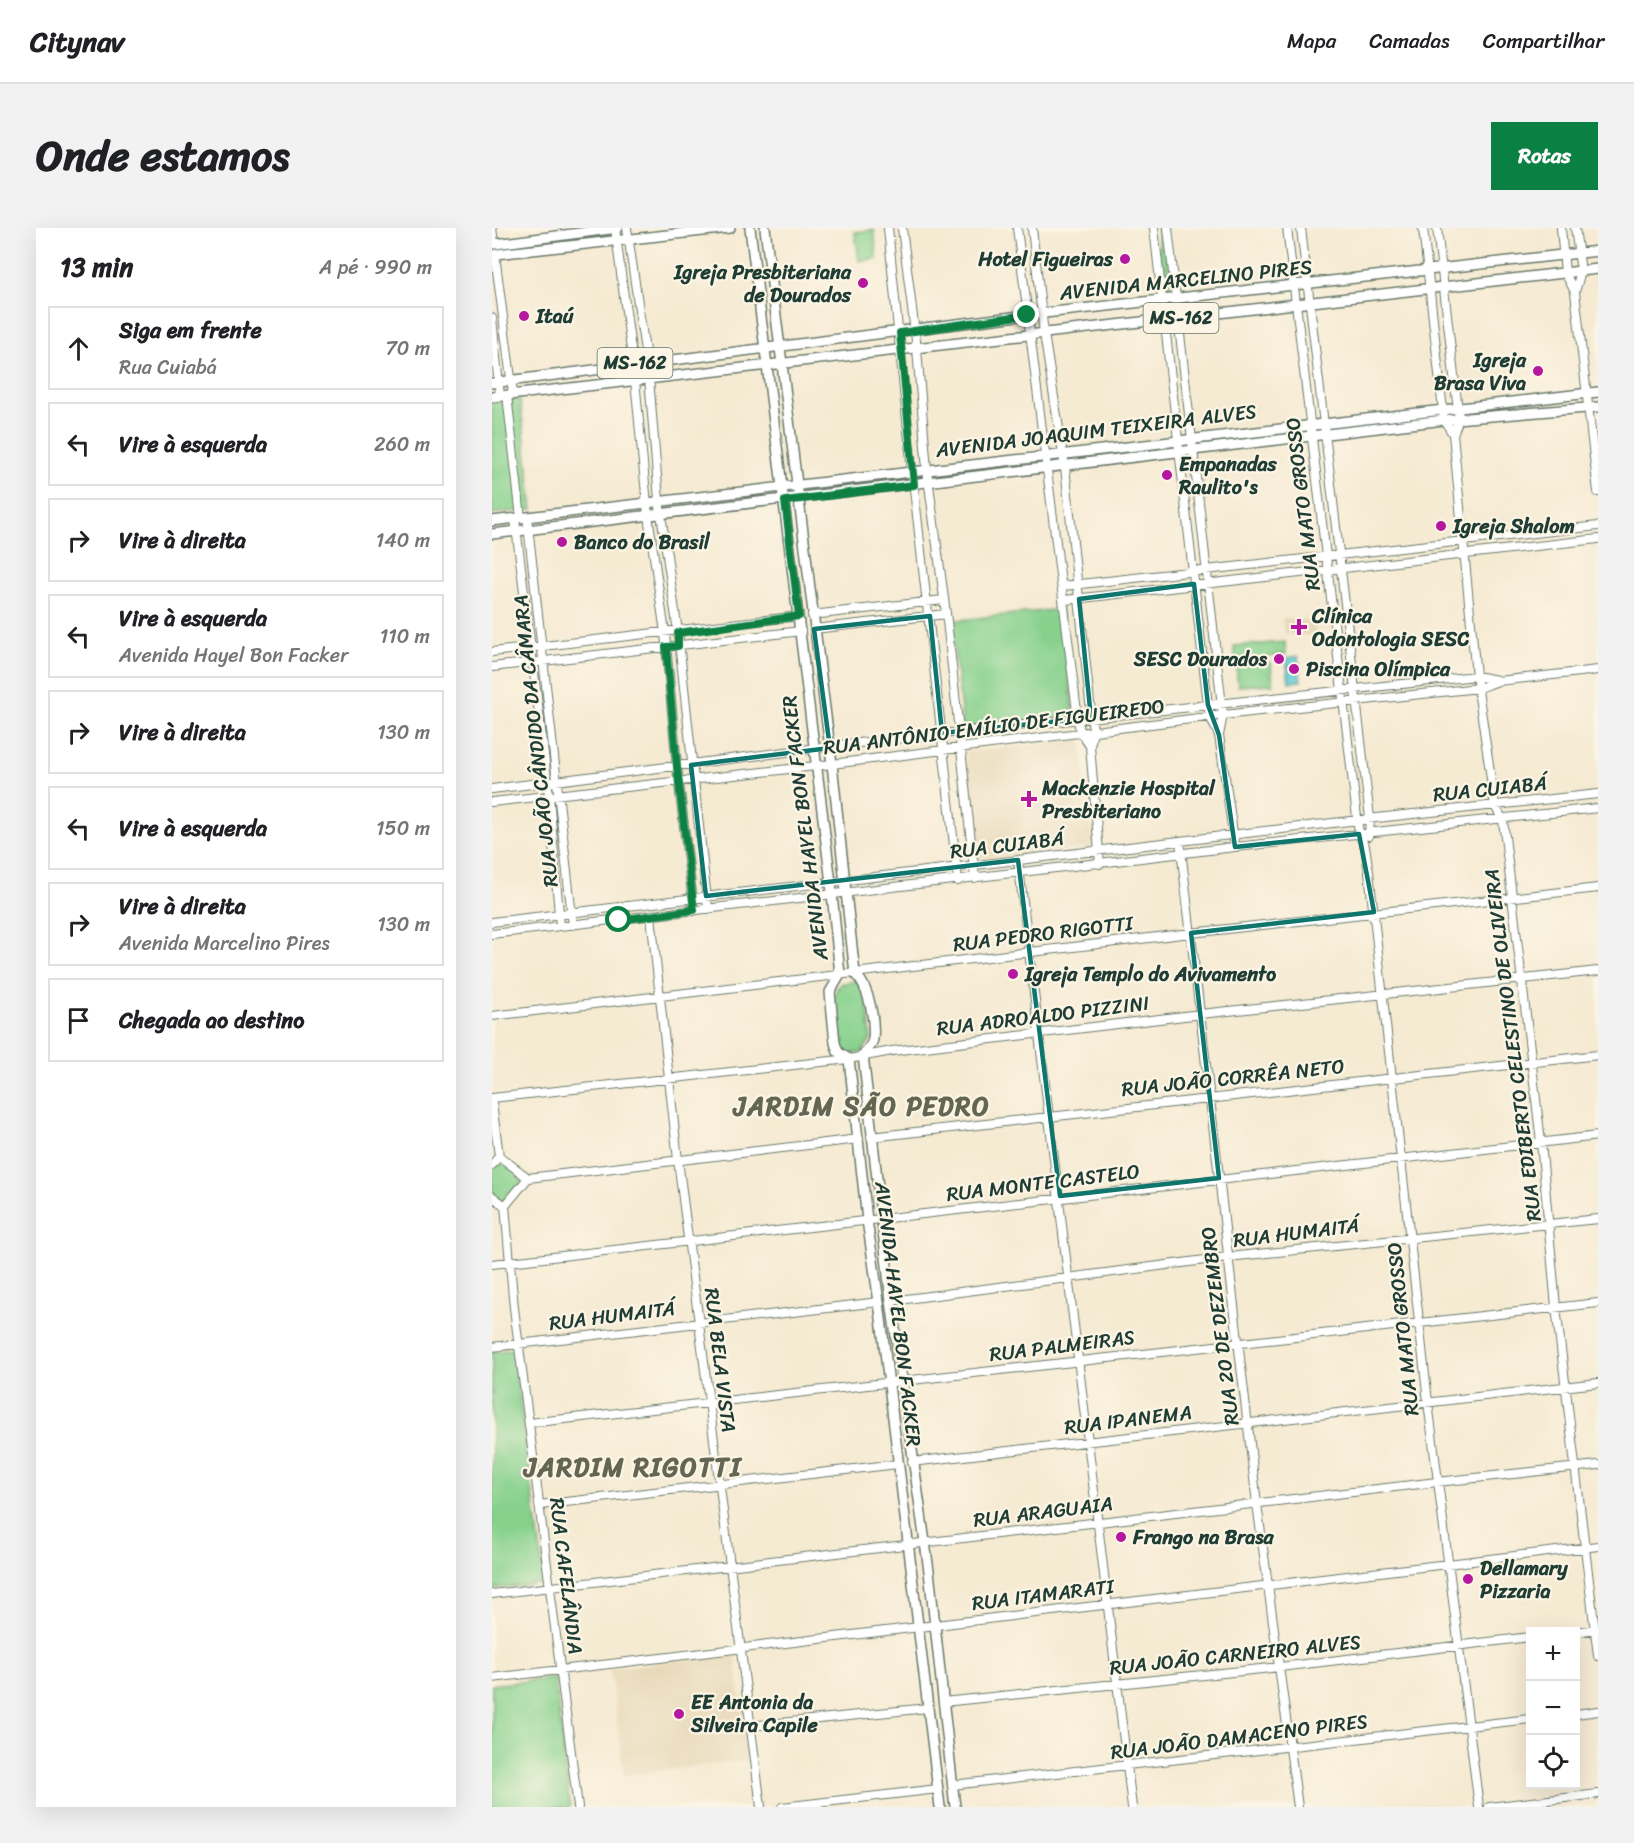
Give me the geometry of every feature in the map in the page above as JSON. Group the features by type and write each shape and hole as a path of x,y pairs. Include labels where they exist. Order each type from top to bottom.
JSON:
{"main road":[{"path":"616,228 494,243 495,256 730,228"},
{"name":"AVENIDA HAYEL BON FACKER","path":"750,228 766,364 784,486 831,883 840,975 830,992 835,1043 838,1052 849,1059 940,1807"},
{"name":"AVENIDA HAYEL BON FACKER","path":"765,228 832,764 855,974 868,989 873,1038 871,1046 863,1055 891,1301 925,1543 955,1807"},
{"name":"AVENIDA MARCELINO PIRES","path":"495,382 765,347 900,333 1027,315 1598,252"},
{"name":"AVENIDA MARCELINO PIRES","path":"503,396 1598,269"},
{"name":"AVENIDA JOAQUIM TEIXEIRA ALVES","path":"492,521 1598,392"},
{"name":"AVENIDA JOAQUIM TEIXEIRA ALVES","path":"492,534 661,513 785,501 1444,420 1598,407"}],"street":[{"path":"492,228 494,243"},
{"path":"616,228 635,380 646,502 665,633 677,767 694,910"},
{"path":"627,228 649,378 659,500 678,633 708,909"},
{"path":"888,228 902,350 912,471 958,881"},
{"path":"902,228 917,349 927,470 946,614 975,878"},
{"path":"1017,228 1029,336 1049,469 1078,720 1080,732 1090,746"},
{"path":"1032,228 1044,334 1065,467 1092,719 1093,731 1090,746 1100,864"},
{"path":"1154,228 1208,705 1210,717 1220,735"},
{"path":"1168,228 1222,703 1220,735 1235,847"},
{"name":"RUA MATO GROSSO","path":"1287,228 1359,834 1365,846 1374,912 1390,1077 1437,1482 1479,1807"},
{"name":"RUA MATO GROSSO","path":"1300,228 1370,818 1371,833 1365,846"},
{"name":"RUA EDIBERTO CELESTINO DE OLIVEIRA","path":"1423,228 1444,420 1453,434"},
{"name":"RUA EDIBERTO CELESTINO DE OLIVEIRA","path":"1437,228 1458,407 1459,419 1453,434 1476,676 1495,806 1503,820 1542,1142 1565,1387 1598,1656"},
{"path":"1561,228 1565,273 1575,292 1598,492"},
{"path":"1575,228 1581,271 1575,292"},
{"path":"495,256 512,380 503,396"},
{"path":"895,293 910,291"},
{"path":"492,318 495,382 503,396 521,518 517,531 549,795 560,926"},
{"name":"RUA JOÃO CÂNDIDO DA CÂMARA","path":"521,518 528,530 545,661 573,925"},
{"path":"1063,586 1598,526"},
{"path":"1065,600 1598,539"},
{"path":"1241,565 1243,578"},
{"path":"812,615 943,600"},
{"path":"814,629 946,614"},
{"path":"492,652 678,633 799,616"},
{"path":"492,667 801,631"},
{"name":"RUA ANTÔNIO EMÍLIO DE FIGUEIREDO","path":"492,802 816,766 1223,715 1479,688 1498,681 1598,670"},
{"name":"RUA ANTÔNIO EMÍLIO DE FIGUEIREDO","path":"492,789 959,732 1092,719 1342,689 1476,676 1498,681"},
{"name":"RUA CUIABÁ","path":"492,922 1370,818 1598,794"},
{"name":"RUA CUIABÁ","path":"492,934 845,895 1235,847 1598,808"},
{"name":"RUA 20 DE DEZEMBRO","path":"1180,841 1247,1422 1298,1807"},
{"path":"1018,860 1132,1807"},
{"path":"924,872 926,885"},
{"name":"RUA PEDRO RIGOTTI","path":"492,1016 1191,933 1598,888"},
{"name":"RUA BELA VISTA","path":"651,916 678,1160 761,1807"},
{"name":"RUA ADROALDO PIZZINI","path":"492,1098 849,1059 863,1055 1201,1014 1598,971"},
{"name":"RUA JOÃO CORRÊA NETO","path":"872,1137 1049,1115 1598,1055"},
{"path":"492,1104 500,1156 528,1178"},
{"name":"RUA MONTE CASTELO","path":"492,1264 1060,1196 1598,1136"},
{"path":"492,1196 505,1206 528,1178 858,1139"},
{"path":"492,1165 500,1156"},
{"name":"RUA CAFELÂNDIA","path":"505,1206 509,1262 578,1807"},
{"name":"RUA HUMAITÁ","path":"891,1301 1228,1257 1410,1236 1598,1219"},
{"name":"RUA HUMAITÁ","path":"492,1347 879,1302"},
{"name":"RUA PALMEIRAS","path":"529,1423 1419,1321 1598,1303"},
{"name":"RUA IPANEMA","path":"912,1462 1598,1383"},
{"path":"540,1505 898,1464"},
{"name":"RUA ARAGUAIA","path":"492,1594 909,1546 1098,1521 1598,1465"},
{"name":"RUA ITAMARATI","path":"492,1678 919,1629 1108,1603 1598,1546"},
{"path":"1580,1631 1596,1629"},
{"name":"RUA JOÃO CARNEIRO ALVES","path":"943,1702 1280,1667 1526,1638"},
{"path":"750,1726 928,1708"},
{"path":"1580,1713 1598,1711"},
{"name":"RUA JOÃO DAMACENO PIRES","path":"952,1785 1126,1767 1526,1719"},
{"path":"782,1807 938,1789"},
{"path":"1489,1807 1598,1794"}],"highlighted area":[{"path":"1194,584 1208,705 1219,735 1235,847 1359,834 1374,912 1191,933 1219,1178 1060,1196 1018,860 706,896 691,765 830,748 814,629 930,616 942,733 1091,718 1079,599"}],"shaded area":[{"name":"Clínica Odontologia SESC","path":"1282,618 1313,621 1317,636 1284,634"},
{"name":"Mackenzie Hospital Presbiteriano","path":"1081,739 1093,847 976,859 965,752"},
{"name":"EE Antonia da Silveira Capile","path":"735,1653 748,1760 624,1775 610,1669"}],"green space":[{"path":"1157,228 1164,228 1172,297 1163,298"},
{"path":"874,230 877,259 859,261 855,232"},
{"path":"520,399 533,509 492,514 492,402"},
{"path":"1061,609 1074,717 963,728 951,621"},
{"path":"1285,642 1286,654 1236,662 1234,646"},
{"path":"1271,663 1273,684 1238,686 1236,664"},
{"path":"855,981 866,989 871,1040 861,1053 851,1054 843,1051 839,1045 833,996 840,984"},
{"path":"500,1158 525,1178 505,1204 492,1194 492,1168"},
{"path":"513,1349 545,1583 492,1589 492,1352"},
{"path":"555,1678 570,1807 492,1807 492,1685"}],"water":[{"name":"Piscina Olímpica","path":"1298,656 1301,681 1289,682 1286,658"}],"place":[{"name":"Hotel Figueiras","path":"1125,259"},
{"name":"Igreja Presbiteriana de Dourados","path":"863,283"},
{"name":"Itaú","path":"524,316"},
{"name":"Igreja Brasa Viva","path":"1538,371"},
{"name":"Empanadas Raulito's","path":"1167,475"},
{"name":"Igreja Shalom","path":"1441,526"},
{"name":"Banco do Brasil","path":"562,542"},
{"name":"Clínica Odontologia SESC","path":"1299,627"},
{"name":"SESC Dourados","path":"1279,659"},
{"name":"Piscina Olímpica","path":"1294,669"},
{"name":"Mackenzie Hospital Presbiteriano","path":"1029,799"},
{"name":"Igreja Templo do Avivamento","path":"1013,974"},
{"name":"Frango na Brasa","path":"1121,1537"},
{"name":"Dellamary Pizzaria","path":"1468,1579"},
{"name":"EE Antonia da Silveira Capile","path":"679,1714"}],"district":[{"name":"JARDIM SÃO PEDRO","path":"862,1106"},
{"name":"JARDIM RIGOTTI","path":"633,1467"}],"route":[{"path":"619,920 694,910 666,647 678,646 678,633 799,616 785,501 914,485 900,333 1027,315"}]}
